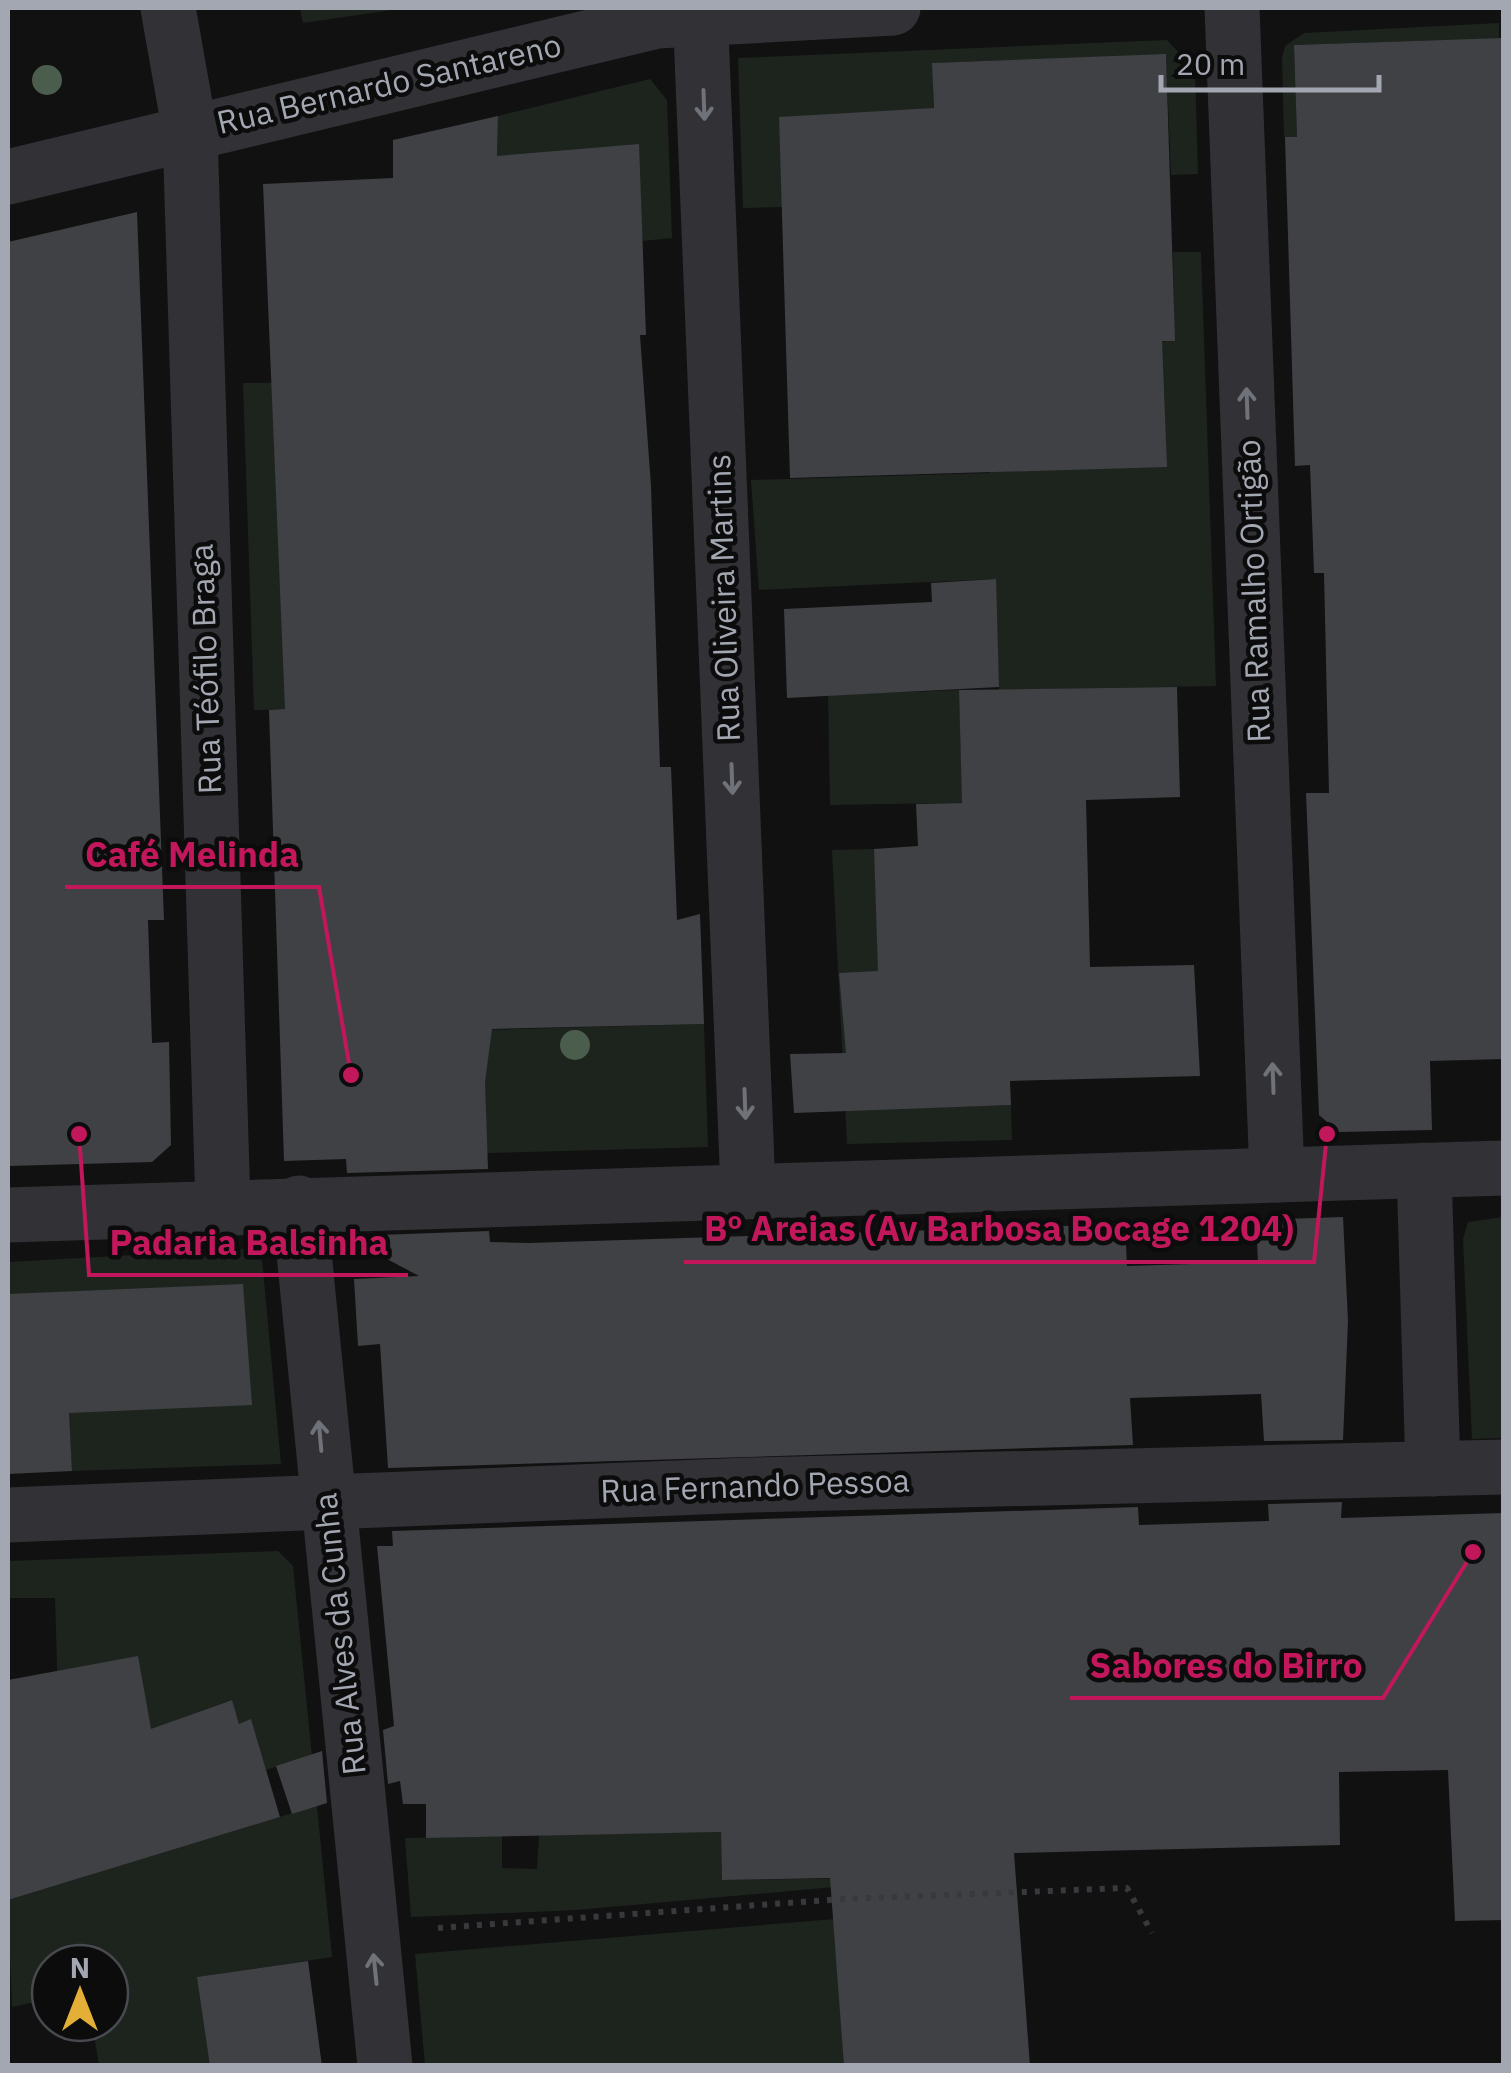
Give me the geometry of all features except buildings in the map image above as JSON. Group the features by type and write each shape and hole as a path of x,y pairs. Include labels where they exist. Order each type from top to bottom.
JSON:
{"street":[{"name":"Rua Téófilo Braga","path":"168,8 190,132 223,1205"},
{"name":"Rua Bernardo Santareno","path":"8,177 700,12 892,8"},
{"name":"Rua Ramalho Ortigão","path":"1232,8 1277,1175"},
{"name":"Rua Oliveira Martins","path":"700,12 748,1188"},
{"path":"8,1215 748,1188 1504,1168"},
{"path":"1424,1170 1433,1469"},
{"name":"Rua Alves da Cunha","path":"298,1203 386,2066"},
{"name":"Rua Fernando Pessoa","path":"8,1515 750,1484 1504,1467"}],"path":[{"path":"372,1933 843,1899 1127,1888 1152,1933"}],"shaded area":[{"path":"300,8 405,8 303,23"},
{"path":"1499,23 1500,93 1446,40 1294,45 1297,137 1284,137 1282,58 1285,46 1304,33"},
{"path":"1167,40 1195,70 1198,174 1171,175 1166,55 933,63 934,123 783,207 743,208 738,58"},
{"path":"650,79 667,100 672,238 642,241 497,157 498,116"},
{"path":"1173,252 1201,252 1216,686 999,690 995,579 759,590 751,480 990,473 989,433 1029,345 1174,341"},
{"path":"344,382 320,709 254,710 243,383"},
{"path":"959,690 962,791 1000,802 830,805 828,695"},
{"path":"874,849 878,943 989,939 876,1109 1011,1105 1012,1140 847,1144 832,850"},
{"path":"704,1024 708,1147 487,1153 483,1030"},
{"path":"1503,1217 1503,1438 1472,1439 1463,1239 1468,1222"},
{"path":"261,1248 281,1464 72,1471 69,1422 9,1424 8,1262"},
{"path":"278,1551 293,1566 332,1957 198,1977 210,2065 99,2065 95,2043 130,2043 130,1943 30,1943 30,2003 12,2007 8,1900 296,1812 290,1762 266,1770 251,1720 239,1724 231,1700 171,1722 192,1794 8,1835 8,1778 27,1777 59,1731 55,1598 8,1598 8,1561"},
{"path":"721,1832 722,1880 870,1878 868,1884 576,1910 411,1917 405,1838 502,1836 502,1868 537,1869 539,1835"},
{"path":"835,1919 844,2065 425,2065 415,1954"}],"place":[{"name":"Café Melinda","path":"351,1075"},
{"name":"Padaria Balsinha","path":"79,1134"},
{"name":"Bº Areias (Av Barbosa Bocage 1204)","path":"1327,1134"},
{"name":"Sabores do Birro","path":"1473,1552"}]}
